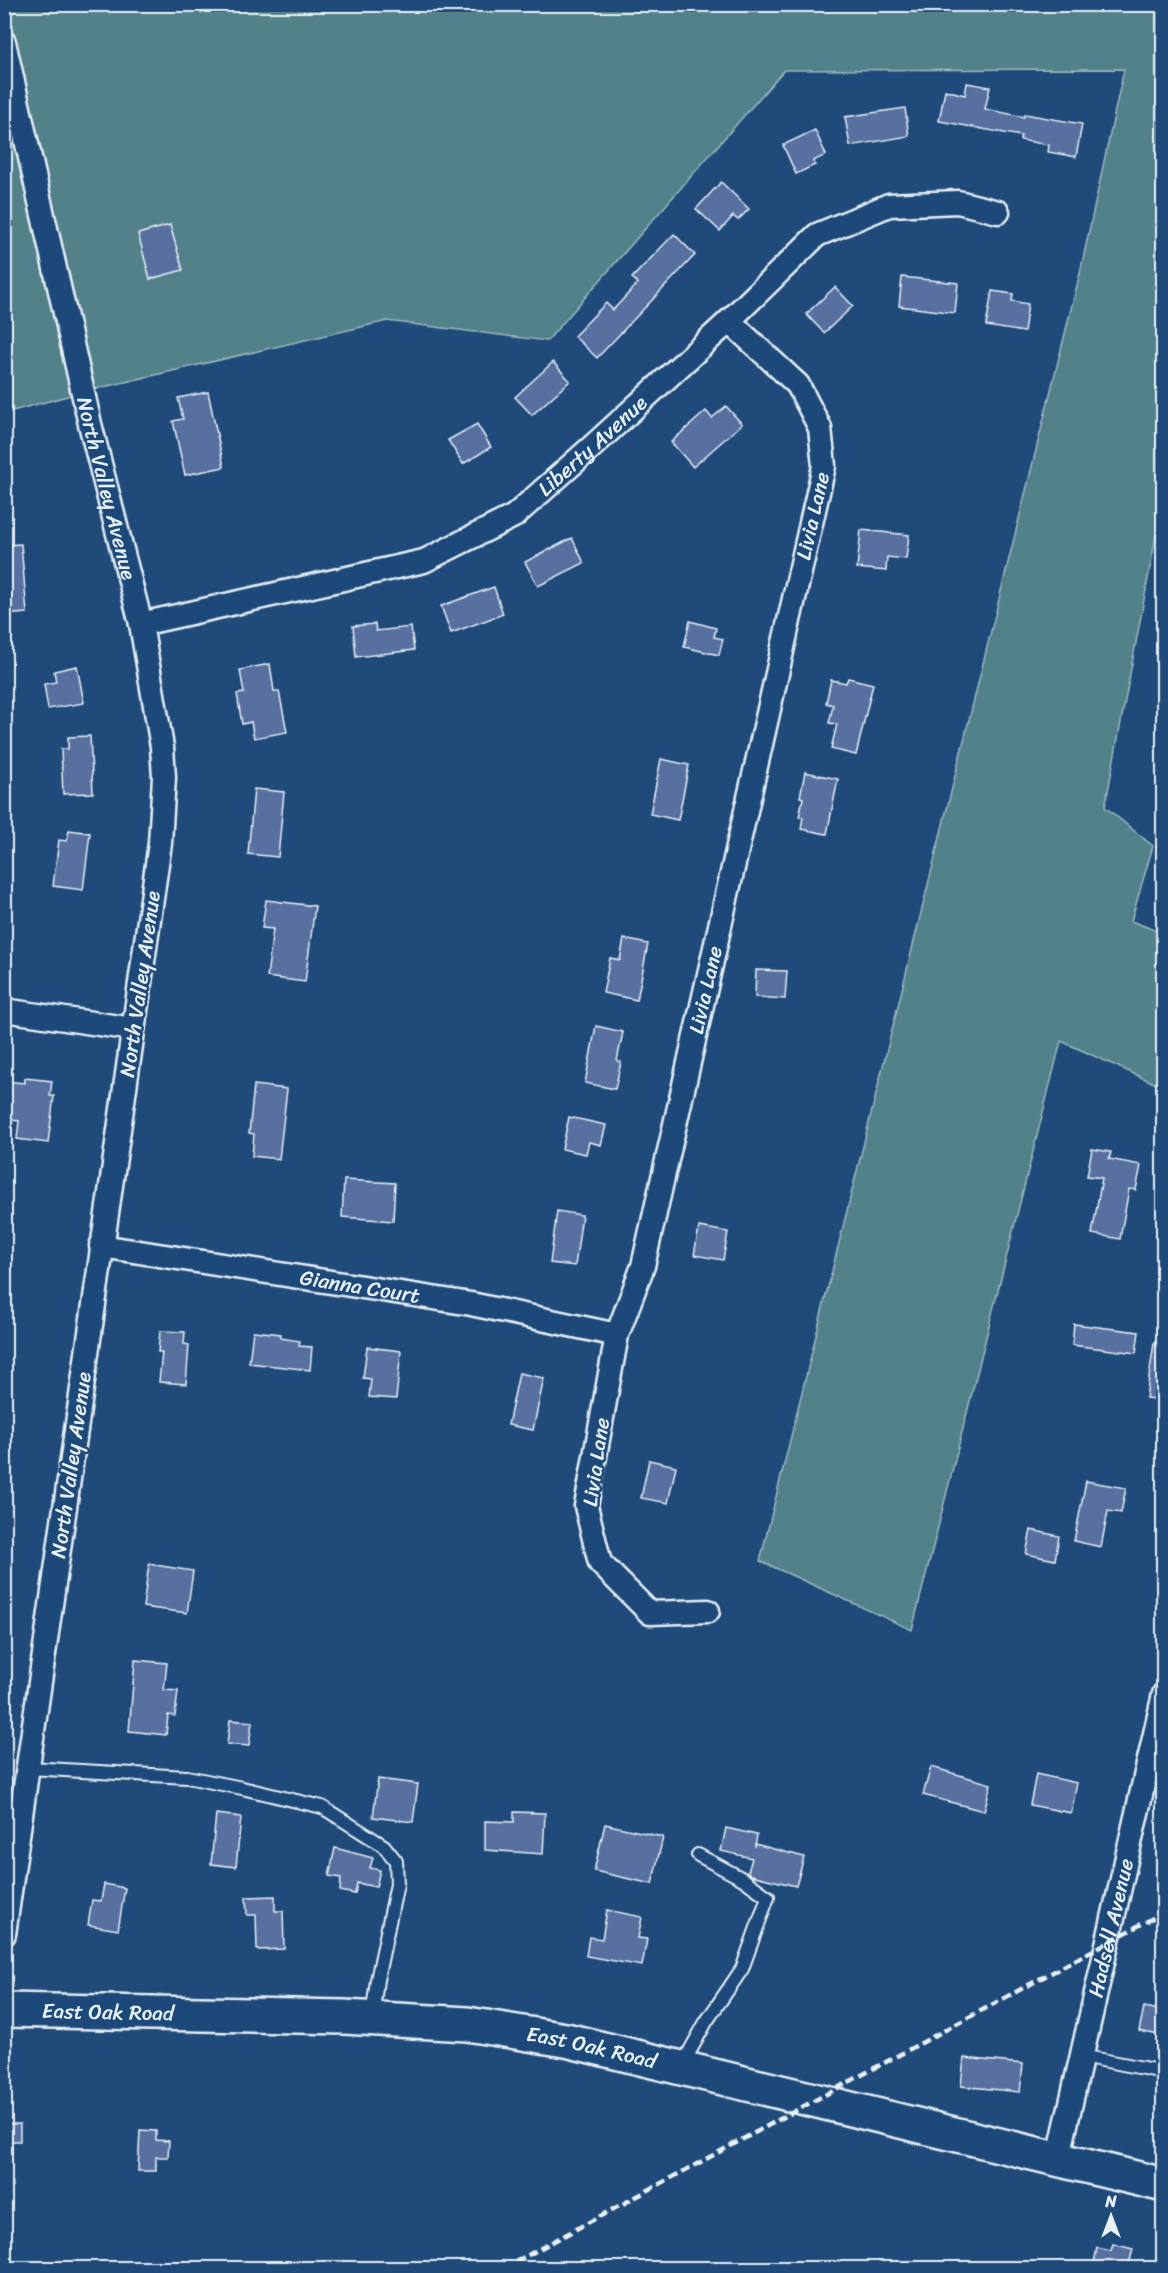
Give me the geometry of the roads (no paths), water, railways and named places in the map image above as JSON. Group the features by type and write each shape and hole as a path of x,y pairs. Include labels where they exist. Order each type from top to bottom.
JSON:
{"street":[{"name":"North Valley Avenue","path":"4,42 90,424 141,624 162,747 164,777 160,843 4,1934"},
{"name":"Liberty Avenue","path":"141,624 424,561 514,516 596,444 817,236 889,205 958,202 998,212"},
{"name":"Livia Lane","path":"708,1611 650,1613 600,1563 586,1506 617,1335 643,1266 824,466 820,428 798,385 729,321"},
{"path":"4,1010 133,1029"},
{"name":"Gianna Court","path":"101,1246 471,1304 617,1335"},
{"name":"Hadsell Avenue","path":"1058,2160 1164,1694"},
{"name":"East Oak Road","path":"4,2010 372,2019 467,2024 552,2037 1164,2185"}],"lane":[{"path":"29,1768 187,1777 242,1788 322,1807 384,1846 396,1861 397,1884 377,1980 372,2019"},
{"path":"680,2068 706,2022 742,1969 768,1897 698,1855"},
{"path":"1081,2056 1164,2072"}],"railway":[{"path":"504,2268 1164,1912"}]}
